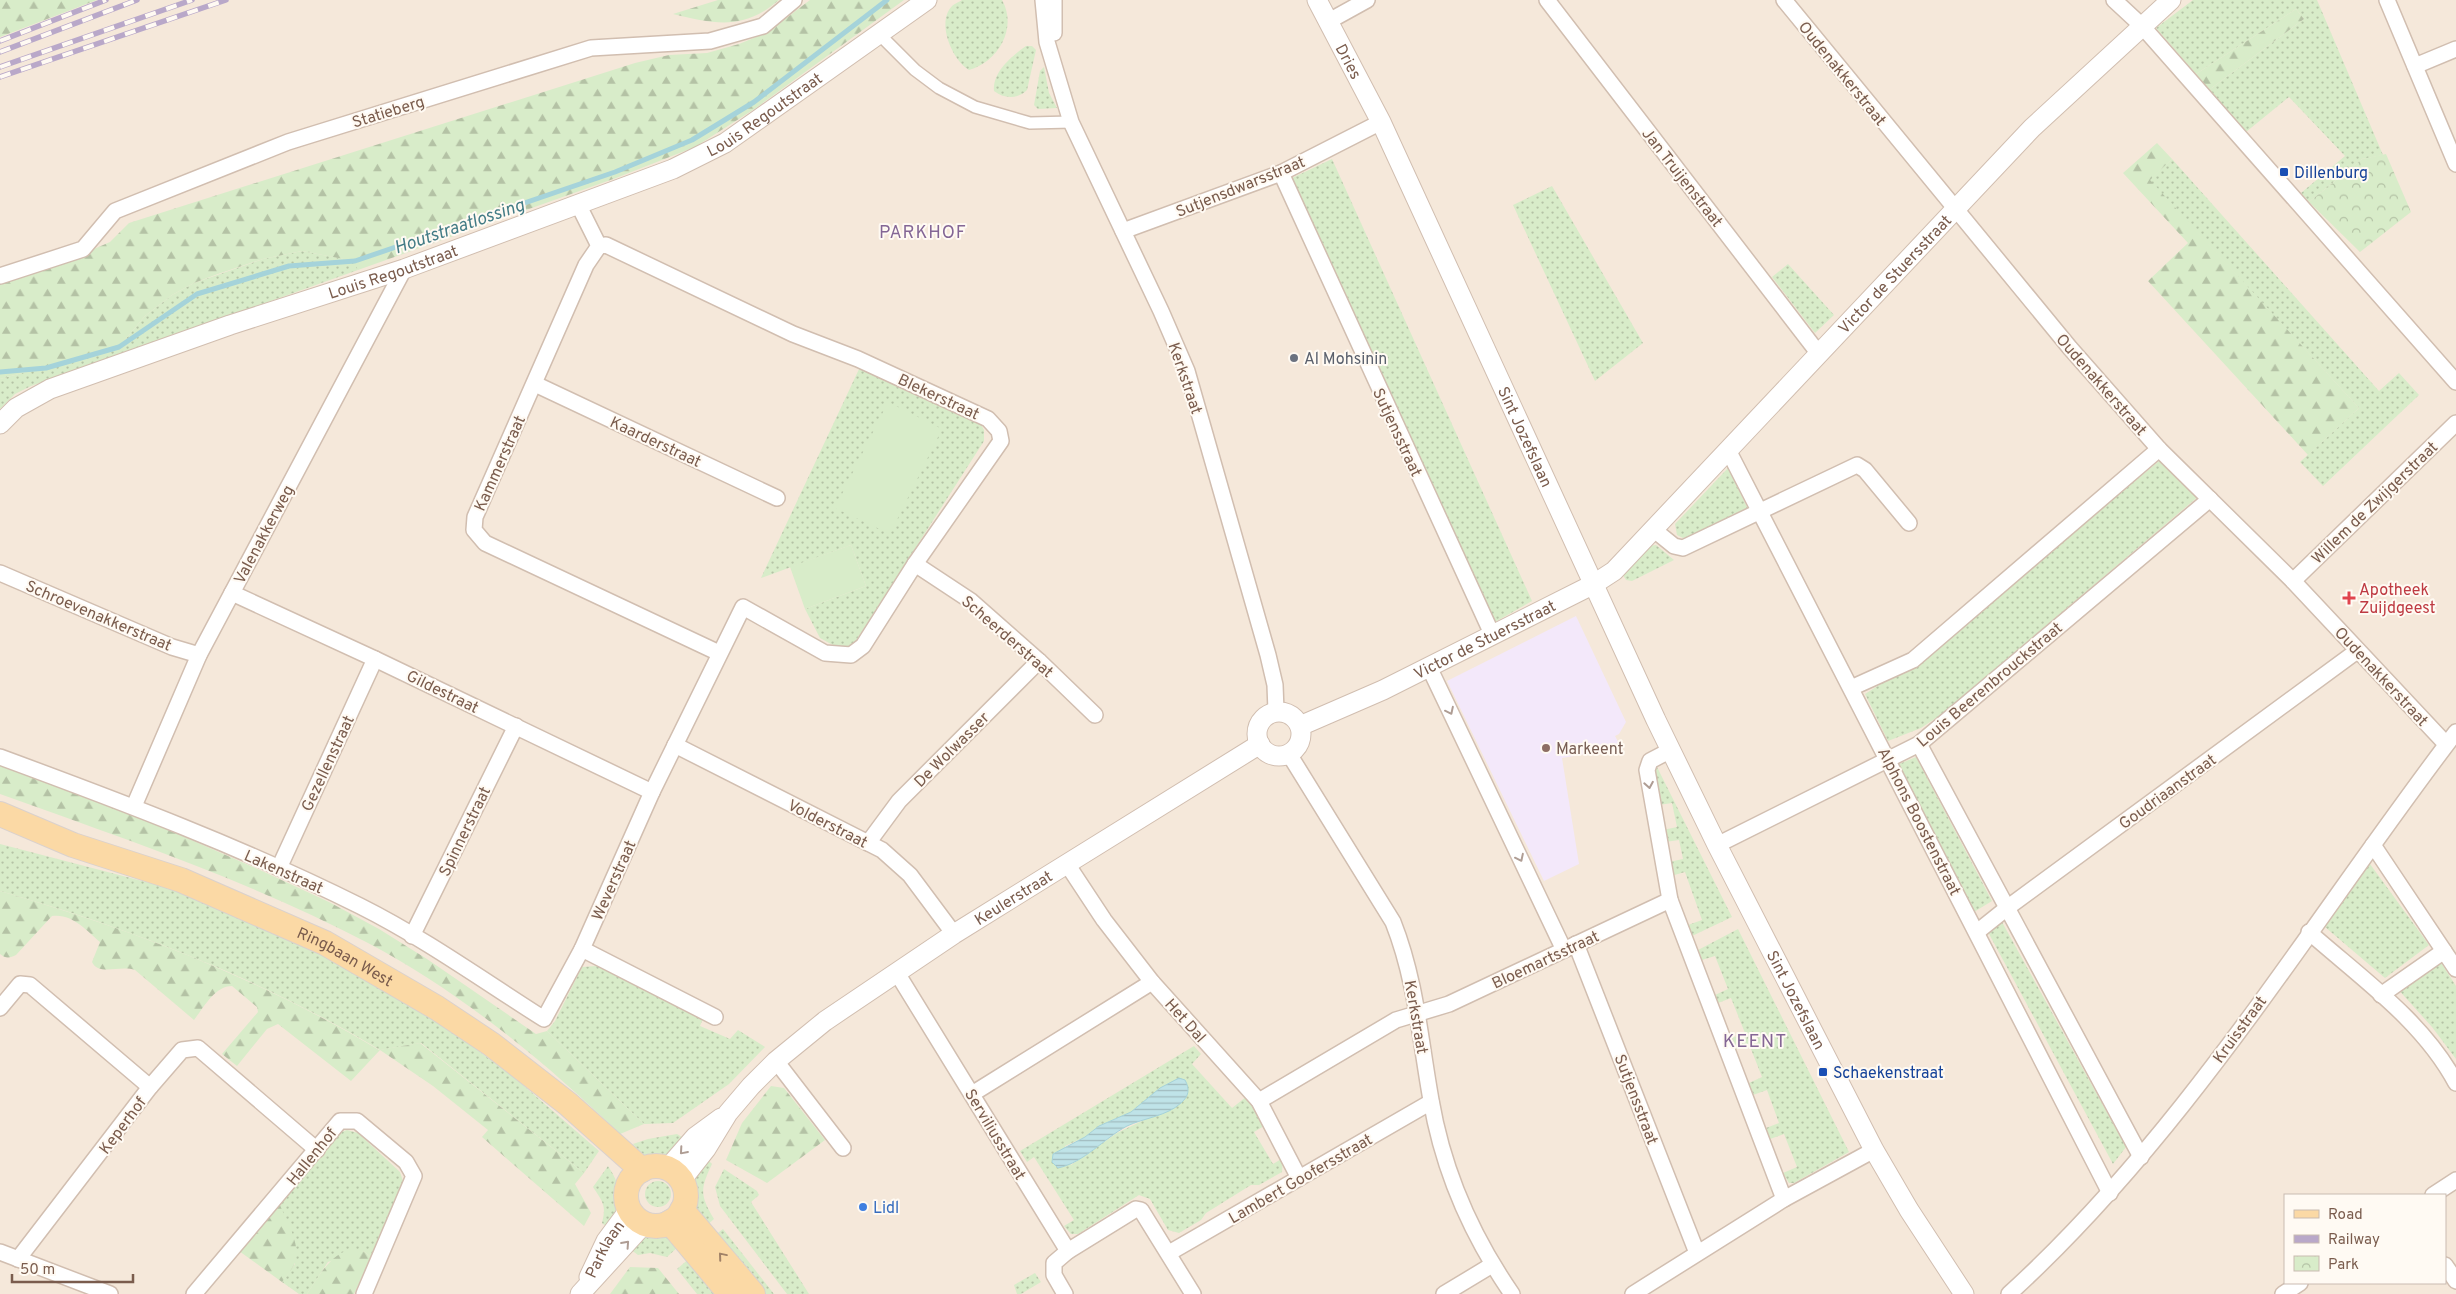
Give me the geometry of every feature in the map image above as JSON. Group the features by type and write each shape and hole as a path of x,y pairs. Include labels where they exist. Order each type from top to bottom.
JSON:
{"main road":[{"name":"Ringbaan West","path":"0,814 73,845 181,880 326,943 437,1008 492,1044 568,1104 586,1122 618,1147 636,1176"},
{"name":"Ringbaan West","path":"0,832 73,845"},
{"path":"654,1167 674,1175 685,1198 676,1216 658,1226 636,1217 626,1196 636,1176 654,1167"},
{"path":"676,1216 730,1294"},
{"path":"676,1216 753,1294"}],"street":[{"name":"Statieberg","path":"0,276 83,248 115,211 288,142 591,48 719,39 764,26 794,0"},
{"name":"Louis Regoutstraat","path":"0,424 16,408 50,389 230,325 404,269 673,169 725,143 927,0"},
{"name":"Kerkstraat","path":"1043,0 1047,42 1054,59 1071,122 1187,371 1268,655 1275,685 1276,712"},
{"name":"Kerkstraat","path":"1054,0 1054,59"},
{"name":"Dries","path":"1317,0 1381,122"},
{"path":"1329,21 1367,0"},
{"name":"Jan Truijenstraat","path":"1547,0 1819,354"},
{"name":"Oudenakkerstraat","path":"1784,0 2070,348 2160,449 2293,581 2446,744"},
{"path":"2114,0 2142,26 2456,382"},
{"name":"Victor de Stuersstraat","path":"1300,726 1322,718 1429,667 1594,584 1614,571 1956,211 2032,128 2171,0"},
{"path":"2387,0 2456,164"},
{"path":"880,34 915,70 939,88 975,107 1030,122 1071,122"},
{"path":"2415,66 2456,49"},
{"name":"Sutjensdwarsstraat","path":"1123,231 1281,173 1381,122"},
{"name":"Sint Jozefslaan","path":"1381,122 1671,750 1717,844 1874,1150 1909,1210 1964,1294"},
{"name":"Sutjensstraat","path":"1281,173 1492,634"},
{"path":"578,204 599,246"},
{"name":"Blekerstraat","path":"599,246 606,245 793,334 858,359 988,419 999,431 1001,441 915,564 863,646 851,655 825,653 743,607"},
{"name":"Kammerstraat","path":"599,246 586,265 476,517 474,530 485,542 719,653"},
{"name":"Valenakkerweg","path":"134,806 199,655 404,269"},
{"name":"Kaarderstraat","path":"535,384 777,498"},
{"name":"Willem de Zwijgerstraat","path":"2293,581 2456,423"},
{"path":"1851,688 1913,660 2160,449"},
{"name":"Alphons Boostenstraat","path":"1728,450 2110,1193"},
{"path":"1653,529 1674,546 1683,548 1857,465 1865,470 1909,523"},
{"name":"Louis Beerenbrouckstraat","path":"1717,844 1920,744 2210,499"},
{"name":"Scheerderstraat","path":"915,564 971,601 1039,661 1095,715"},
{"name":"Schroevenakkerstraat","path":"0,573 172,647 199,655"},
{"name":"Gildestraat","path":"232,593 375,659 652,792"},
{"name":"Weverstraat","path":"549,1014 582,949 652,792 743,607"},
{"name":"Goudriaanstraat","path":"1977,932 2357,651"},
{"name":"Gezellenstraat","path":"279,868 375,659"},
{"name":"De Wolwasser","path":"868,843 900,802 1039,661"},
{"name":"Sutjensstraat","path":"1429,667 1570,947 1697,1253"},
{"path":"1276,712 1293,716 1300,726 1300,742 1289,754 1275,756 1266,752 1260,744 1257,734 1259,724 1266,716 1276,712"},
{"name":"Spinnerstraat","path":"412,936 516,726"},
{"name":"Kruisstraat","path":"2009,1294 2049,1258 2110,1193 2181,1109 2456,732"},
{"name":"Volderstraat","path":"675,744 882,850 910,875 954,934"},
{"name":"Keulerstraat","path":"674,1175 706,1149 728,1113 776,1061 826,1021 954,934 1260,744"},
{"path":"1920,744 2141,1157"},
{"path":"1671,750 1650,760 1647,770 1670,900 1784,1199"},
{"name":"Kerkstraat","path":"1289,754 1393,922 1404,952 1418,1015 1431,1102 1451,1176 1492,1265 1512,1294"},
{"name":"Lakenstraat","path":"0,757 134,806 279,868 362,907 412,936 544,1020 549,1014"},
{"path":"2373,845 2456,969"},
{"name":"Het Dal","path":"1067,864 1104,920 1152,982 1259,1101 1299,1178"},
{"name":"Bloemartsstraat","path":"1259,1101 1396,1020 1418,1015 1449,1004 1670,900"},
{"path":"2309,932 2423,1034 2446,1064 2456,1082"},
{"path":"582,949 715,1017"},
{"path":"2381,995 2444,951"},
{"name":"Serviliusstraat","path":"896,973 1068,1251"},
{"path":"972,1094 1152,982"},
{"path":"0,1008 20,984 30,985 150,1087"},
{"name":"Keperhof","path":"18,1259 150,1087 182,1050 198,1048 317,1150"},
{"path":"776,1061 843,1148"},
{"name":"Lambert Goofersstraat","path":"1169,1253 1431,1102"},
{"name":"Hallenhof","path":"194,1294 317,1150 340,1120 357,1121 406,1162 414,1176 364,1294"},
{"path":"1633,1294 1784,1199 1874,1150"},
{"path":"2435,1194 2456,1180"},
{"path":"1065,1294 1054,1275 1054,1262 1068,1251 1136,1209 1141,1210 1193,1294"},
{"name":"Parklaan","path":"582,1292 595,1260 606,1241 636,1217"},
{"path":"0,1252 110,1294"},
{"path":"1444,1294 1492,1265"},
{"path":"2446,1266 2456,1281"},
{"path":"2283,1294 2298,1284"}],"shaded area":[{"path":"0,0 2456,0 2456,1294 0,1294"},
{"name":"Markeent","path":"1576,616 1626,722 1619,734 1615,736 1620,745 1604,751 1562,758 1579,864 1544,881 1447,681"}],"green space":[{"path":"0,0 97,0 0,37"},
{"path":"718,0 779,0 766,10 741,21 716,22 673,14"},
{"path":"810,0 904,0 756,108 695,147 616,178 358,270 354,261 302,251 263,259 218,274 194,283 172,295 145,316 119,347 0,379 0,283 71,259 110,242 129,223 635,63 669,55 707,53 739,44 768,32"},
{"path":"962,0 1002,0 1008,22 1002,42 996,52 989,60 969,70 952,50 946,31 947,13 952,6"},
{"path":"2193,0 2317,0 2383,155 2362,159 2309,202 2301,193 2345,156 2289,97 2246,132 2209,90 2304,19 2296,9 2196,74 2156,28"},
{"path":"2296,9 2304,19 2209,90 2196,74"},
{"path":"1026,46 1032,46 1036,50 1027,90 1011,97 998,94 994,91 996,77 1004,65"},
{"path":"1044,67 1049,93 1057,108 1038,109 1034,105 1040,71"},
{"path":"2157,143 2172,159 2150,180 2359,408 2308,455 2148,281 2188,243 2123,173"},
{"path":"2386,154 2411,212 2360,252 2309,202 2362,159"},
{"path":"1332,159 1532,601 1495,622 1455,540 1292,178"},
{"path":"2172,159 2379,391 2399,373 2419,395 2323,486 2300,462 2359,408 2149,180"},
{"path":"1552,186 1643,343 1595,381 1513,205"},
{"path":"302,251 355,261 358,270 31,386 15,394 0,409 0,379 119,347 145,316 172,295 194,283 263,259"},
{"path":"1788,264 1834,315 1815,333 1772,277"},
{"path":"860,367 980,423 984,430 984,441 857,639 851,646 840,649 820,638 805,609 866,586 851,545 761,578"},
{"path":"888,402 942,429 890,534 835,508"},
{"path":"2164,457 2200,495 1942,714 1921,728 1888,741 1865,694 1922,658"},
{"path":"1728,468 1748,509 1703,532 1683,538 1677,535 1675,524"},
{"path":"851,545 866,586 805,609 790,567"},
{"path":"1656,545 1674,560 1632,581 1626,580 1623,575 1649,546"},
{"path":"1916,757 1992,901 1974,912 1899,764"},
{"path":"0,763 164,828 260,870 329,902 379,929 427,959 536,1034 547,1031 644,1124 620,1134 562,1080 501,1030 436,984 368,943 233,880 0,794"},
{"path":"1657,767 1732,917 1692,936 1688,925 1702,920 1685,872 1671,876 1669,862 1683,859 1679,840 1665,842 1663,830 1677,827 1672,803 1659,805 1655,773"},
{"path":"0,844 173,889 315,948 444,1025 516,1079 599,1151 584,1173 421,1043 380,1050 335,1024 289,1001 195,958 98,922 0,891"},
{"path":"2370,864 2429,945 2385,978 2325,927"},
{"path":"0,891 98,922 195,958 289,1001 379,1050 420,1043 584,1173 575,1184 591,1213 584,1226 482,1137 488,1130 433,1086 380,1050 351,1081 278,1024 267,1029 237,1066 222,1054 258,1012 257,1007 232,986 226,987 220,989 210,998 194,1020 135,970 104,969 95,966 92,962 100,942 78,923 66,917 52,916 16,955 8,958 2,956 0,954"},
{"path":"2002,922 2126,1147 2113,1164 1988,932"},
{"path":"1738,929 1849,1152 1794,1183 1789,1183 1783,1173 1797,1167 1784,1134 1770,1139 1766,1128 1779,1123 1767,1090 1753,1095 1749,1083 1762,1077 1749,1044 1736,1049 1732,1038 1745,1033 1731,998 1718,1003 1715,995 1728,989 1715,956 1702,960 1698,950"},
{"path":"2438,958 2456,986 2456,1059 2432,1027 2396,987"},
{"path":"607,966 704,1016 700,1026 730,1039 738,1030 765,1047 729,1084 673,1123 644,1124 547,1031 555,1021 582,967"},
{"path":"1194,1046 1201,1054 1192,1064 1232,1108 1246,1097 1264,1126 1254,1132 1273,1164 1283,1158 1282,1172 1259,1185 1251,1185 1206,1213 1201,1220 1179,1233 1168,1230 1150,1199 1139,1195 1078,1234 1071,1234 1064,1226 1074,1220 1034,1157 1027,1162 1020,1151","holes":["1179,1079 1144,1120 1117,1133 1071,1165 1065,1146 1085,1137 1099,1126 1131,1112 1160,1088"]},
{"path":"771,1086 784,1088 825,1140 767,1183 726,1160 742,1123"},
{"path":"347,1130 358,1133 400,1172 403,1181 401,1190 371,1257 363,1251 328,1262 307,1294 299,1294 282,1282 295,1264 279,1203 339,1133"},
{"path":"677,1134 685,1139 669,1154 645,1157 633,1144 648,1139"},
{"path":"706,1158 712,1164 705,1180 703,1192 706,1204 714,1219 707,1225 696,1208 692,1192 695,1176"},
{"path":"608,1166 617,1182 619,1197 616,1211 608,1228 602,1223 604,1207 593,1187"},
{"path":"724,1169 757,1191 759,1195 751,1202 809,1294 787,1294 720,1206 715,1187"},
{"path":"658,1181 667,1185 671,1194 667,1203 658,1207 649,1203 645,1194 649,1185"},
{"path":"279,1203 293,1234 296,1250 294,1265 282,1282 239,1251"},
{"path":"723,1229 774,1294 760,1294 715,1235"},
{"path":"642,1236 670,1237 679,1246 667,1257 650,1253 638,1255 630,1249"},
{"path":"350,1249 363,1251 371,1257 354,1294 307,1294 330,1262 342,1252"},
{"path":"691,1257 722,1294 697,1294 677,1269"},
{"path":"630,1267 658,1268 679,1294 610,1294"},
{"path":"1035,1273 1041,1282 1021,1294 1017,1294 1014,1285"}],"water":[{"path":"1179,1078 1185,1080 1188,1092 1184,1100 1169,1111 1127,1126 1085,1156 1068,1165 1058,1168 1052,1162 1053,1154 1085,1137 1099,1126 1131,1112 1160,1088"}],"waterway":[{"name":"Houtstraatlossing","path":"0,372 46,368 119,347 197,294 289,266 355,261 615,172 692,140 754,102 887,0"}],"railway":[{"path":"0,41 106,0"},
{"path":"0,52 137,0"},
{"path":"0,67 192,0"},
{"path":"0,77 226,0"}],"place":[{"name":"Dillenburg","path":"2284,172"},
{"name":"Al Mohsinin","path":"1294,358"},
{"name":"Apotheek Zuijdgeest","path":"2349,598"},
{"name":"Markeent","path":"1546,748"},
{"name":"Schaekenstraat","path":"1823,1072"},
{"name":"Lidl","path":"863,1207"}],"district":[{"name":"PARKHOF","path":"923,232"},
{"name":"KEENT","path":"1755,1040"}]}
